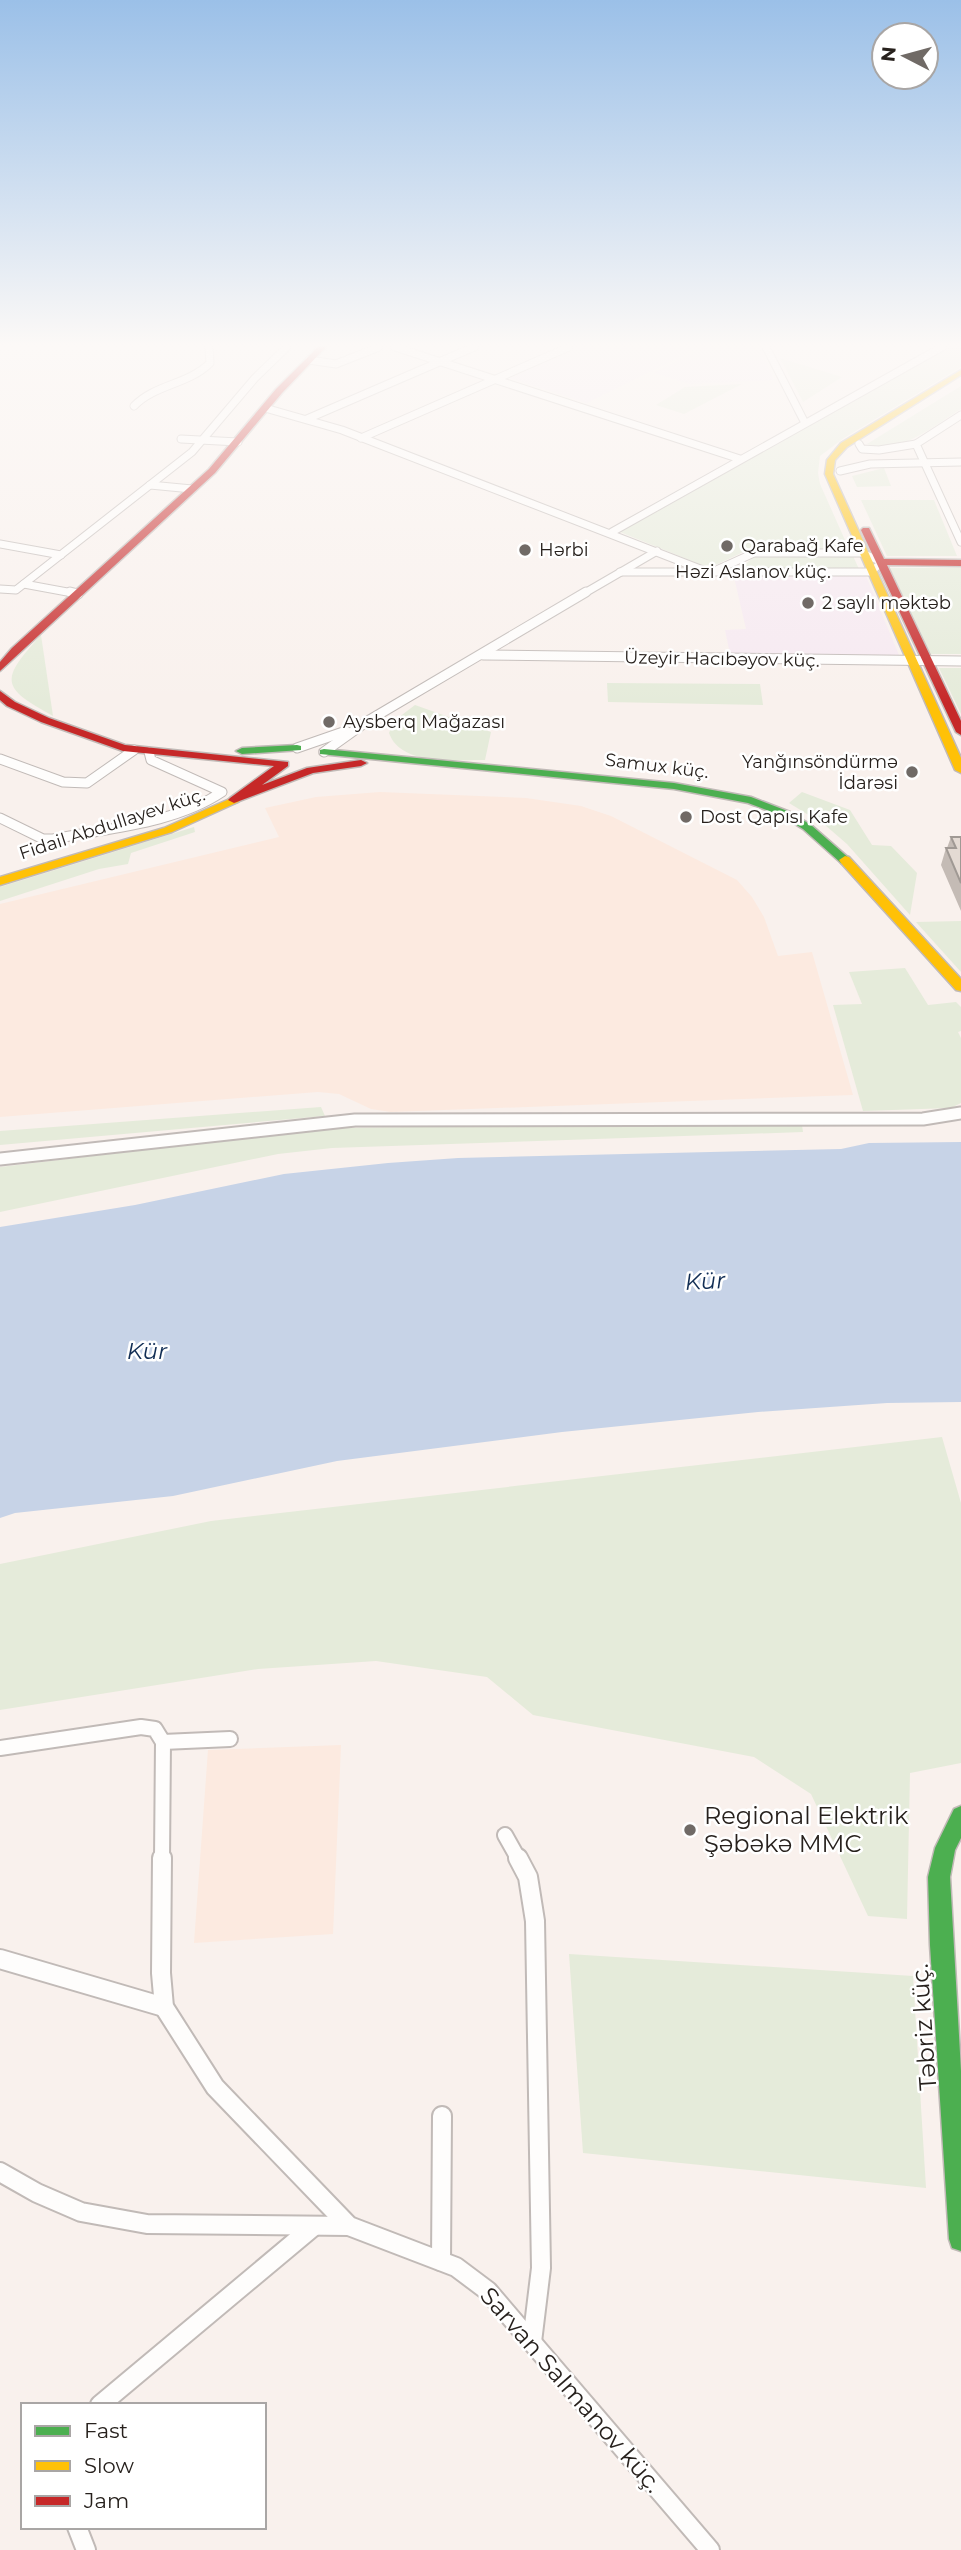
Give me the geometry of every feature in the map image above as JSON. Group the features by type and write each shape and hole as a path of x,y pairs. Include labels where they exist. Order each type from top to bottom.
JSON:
{"main road":[{"path":"0,668 16,650 215,466"},
{"path":"829,466 828,470 836,476 920,661 961,770"},
{"path":"840,466 836,476 862,553 877,567 961,563"},
{"path":"920,661 961,732"},
{"path":"3,701 45,720 141,751 284,764 292,769 311,770 399,760"},
{"path":"176,754 309,747 324,752 399,760"},
{"path":"284,764 287,753 297,748"},
{"path":"234,800 311,770 325,762 324,752"},
{"name":"Samux küç.","path":"399,760 707,790 773,808 807,827 834,849 961,987"},
{"path":"234,800 284,764"},
{"name":"Fidail Abdullayev küç.","path":"0,881 168,830 234,800"},
{"name":"Təbriz küç.","path":"961,1816 945,1848 939,1877 941,1945 961,2239"}],"street":[{"path":"0,589 16,590 174,466"},
{"name":"Həzi Aslanov küç.","path":"435,466 611,532 710,573"},
{"path":"611,532 728,466"},
{"path":"836,476 859,466"},
{"path":"927,466 961,542"},
{"path":"150,485 192,489"},
{"path":"0,544 61,555"},
{"path":"324,752 366,722 657,551"},
{"path":"710,573 754,553 862,553"},
{"name":"Həzi Aslanov küç.","path":"620,572 710,573 877,567"},
{"path":"24,584 78,594"},
{"name":"Üzeyir Hacıbəyov küç.","path":"483,655 961,661"},
{"path":"297,748 366,722"},
{"path":"0,759 63,782 87,783 141,751 151,760 222,792 201,806 178,814 53,839 43,839 0,818"},
{"path":"0,1159 355,1120 923,1119 961,1113"},
{"path":"0,1748 141,1727 155,1729 163,1742 230,1740"},
{"name":"Sarvan Salmanov küç.","path":"163,1742 161,1973 164,2007 215,2087 349,2226 456,2267 488,2291 710,2550"},
{"path":"505,1835 527,1877 535,1921 541,2268 532,2342"},
{"path":"0,1958 164,2007"},
{"path":"441,2261 442,2116"},
{"path":"0,2172 37,2193 81,2212 147,2224 349,2226"},
{"path":"102,2403 314,2226"},
{"path":"78,2529 86,2550"}],"shaded area":[{"name":"2 saylı məktəb","path":"866,576 899,655 730,654 725,630 746,629 734,577"},
{"path":"380,792 526,798 581,806 611,816 737,880 764,917 778,956 812,952 853,1095 391,1112 371,1109 339,1094 318,1092 0,1117 0,904 279,837 265,808 316,797"},
{"path":"341,1745 333,1934 194,1943 208,1750"}],"green space":[{"path":"738,466 819,466 820,484 849,549 750,549 709,568 620,532"},
{"path":"884,468 891,486 857,487 852,476"},
{"path":"861,500 934,500 957,556 887,556"},
{"path":"754,556 853,556 859,569 746,569 745,565"},
{"path":"890,568 961,568 961,654 931,654"},
{"path":"41,635 53,716 23,697 12,681 18,663"},
{"path":"939,668 961,668 961,714"},
{"path":"607,683 760,684 763,705 608,702"},
{"path":"415,705 491,732 485,760 431,759 405,751 395,744 389,733 394,721"},
{"path":"802,792 850,810 872,845 891,846 917,873 910,915 847,844 825,825 789,803"},
{"path":"194,827 195,832 131,853 128,864 99,869 0,901 0,887"},
{"path":"961,921 961,972 916,922"},
{"path":"905,968 928,1005 956,1002 961,1007 961,1031 958,1032 961,1038 961,1103 951,1108 863,1111 833,1005 862,1004 849,972"},
{"path":"321,1107 325,1116 0,1145 0,1131"},
{"path":"802,1125 803,1132 332,1148 278,1154 0,1212 0,1167 328,1128"},
{"path":"942,1437 961,1503 961,1763 910,1773 907,1919 868,1916 811,1794 754,1757 533,1715 487,1677 376,1661 258,1669 0,1710 0,1564 211,1521"},
{"path":"569,1954 913,1976 926,2188 583,2153"}],"water":[{"name":"Kür","path":"961,1142 961,1402 887,1403 758,1412 562,1432 337,1461 173,1496 15,1513 0,1518 0,1227 135,1205 284,1174 388,1163 458,1158 841,1149 869,1143"}],"building":[{"path":"951,837 961,837 961,883 946,848 956,848"}],"traffic: fast":[{"path":"242,751 297,748"},
{"path":"324,752 674,786 751,800 786,814 807,827 845,860"},
{"path":"961,1816 945,1848 939,1877 941,1945 961,2239"}],"traffic: slow":[{"path":"830,466 829,474 961,770"},
{"path":"0,881 168,830 234,800"},
{"path":"845,860 961,987"}],"traffic: jam":[{"path":"0,668 16,650 216,466"},
{"path":"866,530 961,732"},
{"path":"882,562 961,563"},
{"path":"0,694 11,704 45,720 123,748 284,764"},
{"path":"284,764 234,800 311,770 361,763"}],"place":[{"name":"Qarabağ Kafe","path":"727,546"},
{"name":"Hərbi","path":"525,550"},
{"name":"2 saylı məktəb","path":"808,603"},
{"name":"Aysberq Mağazası","path":"329,722"},
{"name":"Yanğınsöndürmə İdarəsi","path":"912,772"},
{"name":"Dost Qapısı Kafe","path":"686,817"},
{"name":"Regional Elektrik Şəbəkə MMC","path":"690,1830"}]}
